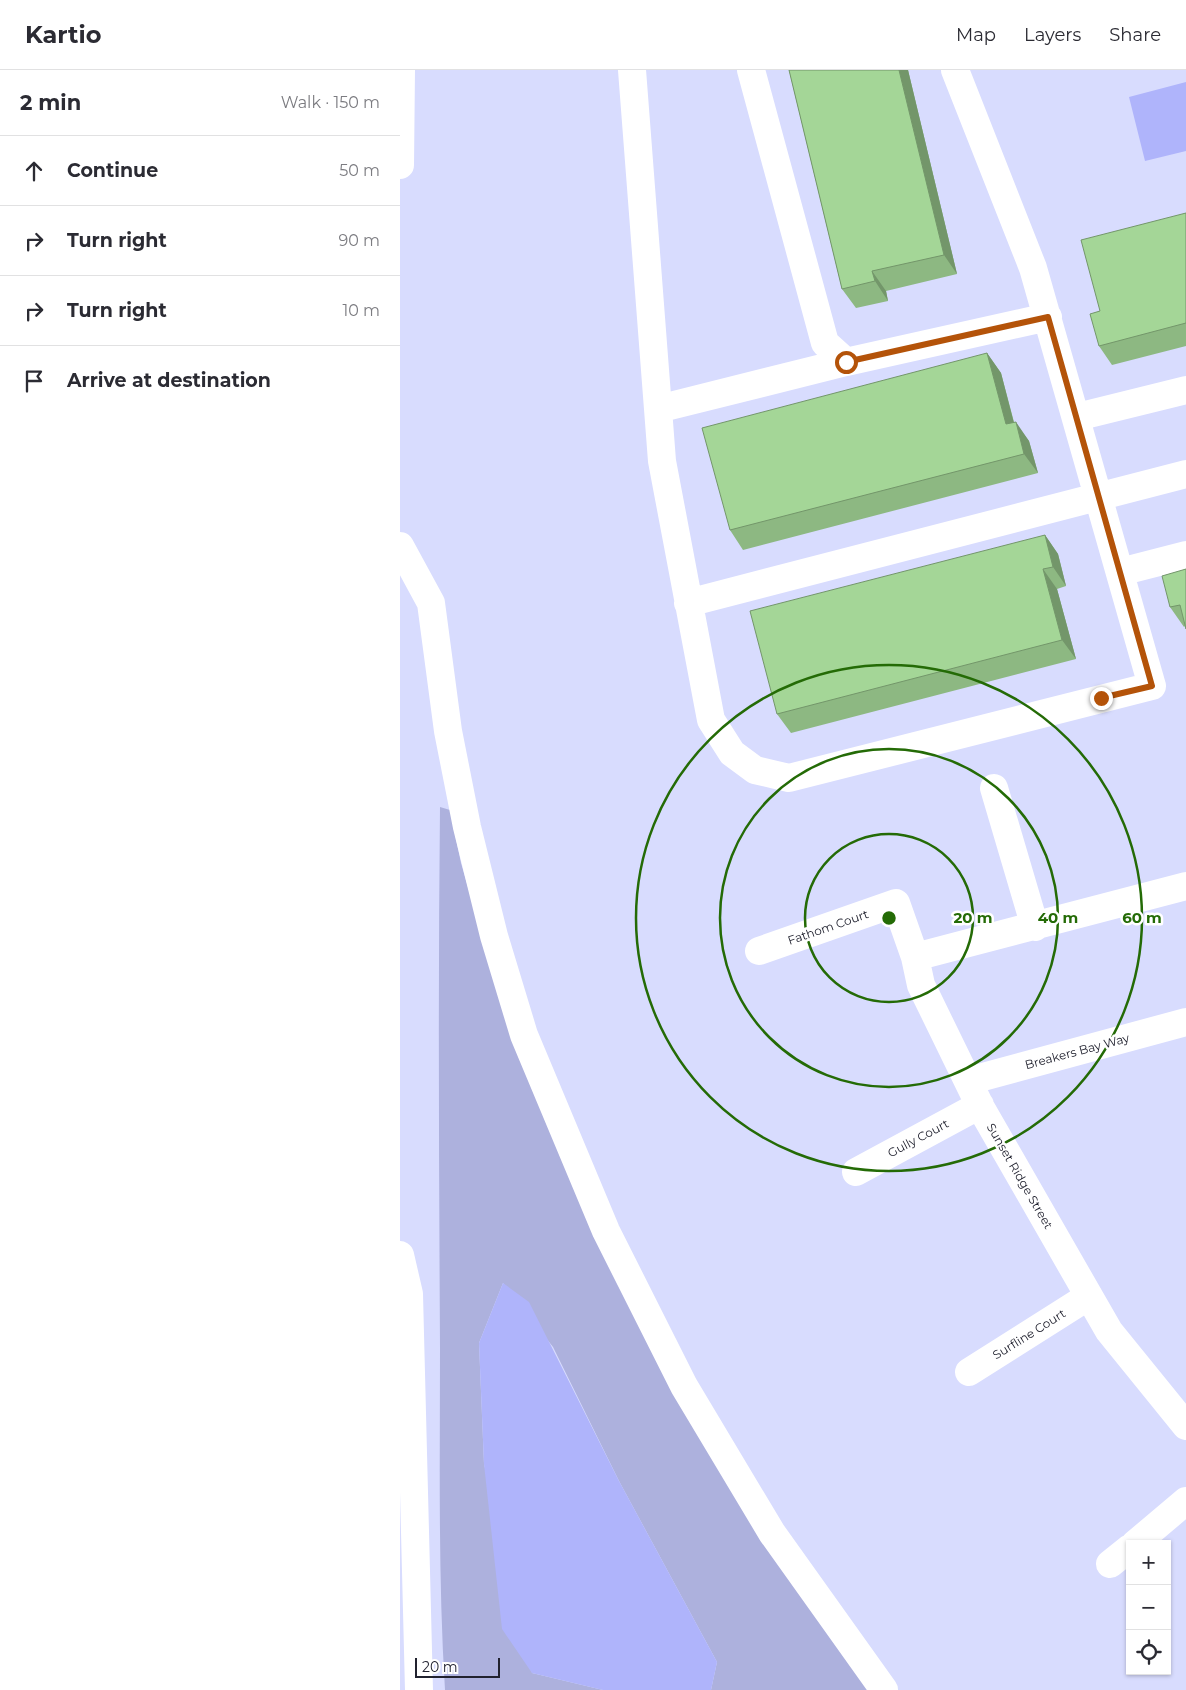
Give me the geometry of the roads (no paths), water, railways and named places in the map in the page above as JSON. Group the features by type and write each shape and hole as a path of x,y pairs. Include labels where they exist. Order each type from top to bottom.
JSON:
{"main road":[{"path":"400,164 401,70"},
{"path":"632,70 662,461 711,720 732,753 740,759 755,770 789,778 1152,686 1033,268 955,70"},
{"path":"751,70 825,343 846,362"},
{"path":"658,409 846,362 1048,317"},
{"path":"1077,418 1186,390"},
{"path":"688,603 1186,474"},
{"path":"400,546 430,603 448,730 467,827 494,936 524,1035 583,1177 639,1300 684,1386 772,1533 884,1690"},
{"path":"1120,572 1186,555"},
{"path":"994,788 1035,926"},
{"path":"915,957 1186,886"},
{"name":"Fathom Court","path":"759,951 896,903"},
{"name":"Sunset Ridge Street","path":"896,903 915,957 921,985 980,1105 1110,1331 1185,1422"},
{"name":"Breakers Bay Way","path":"968,1081 1186,1022"},
{"name":"Gully Court","path":"856,1172 980,1105"},
{"path":"400,1255 409,1294 419,1690"},
{"name":"Surfline Court","path":"969,1372 1089,1296"},
{"path":"1140,1540 1186,1501"}]}
